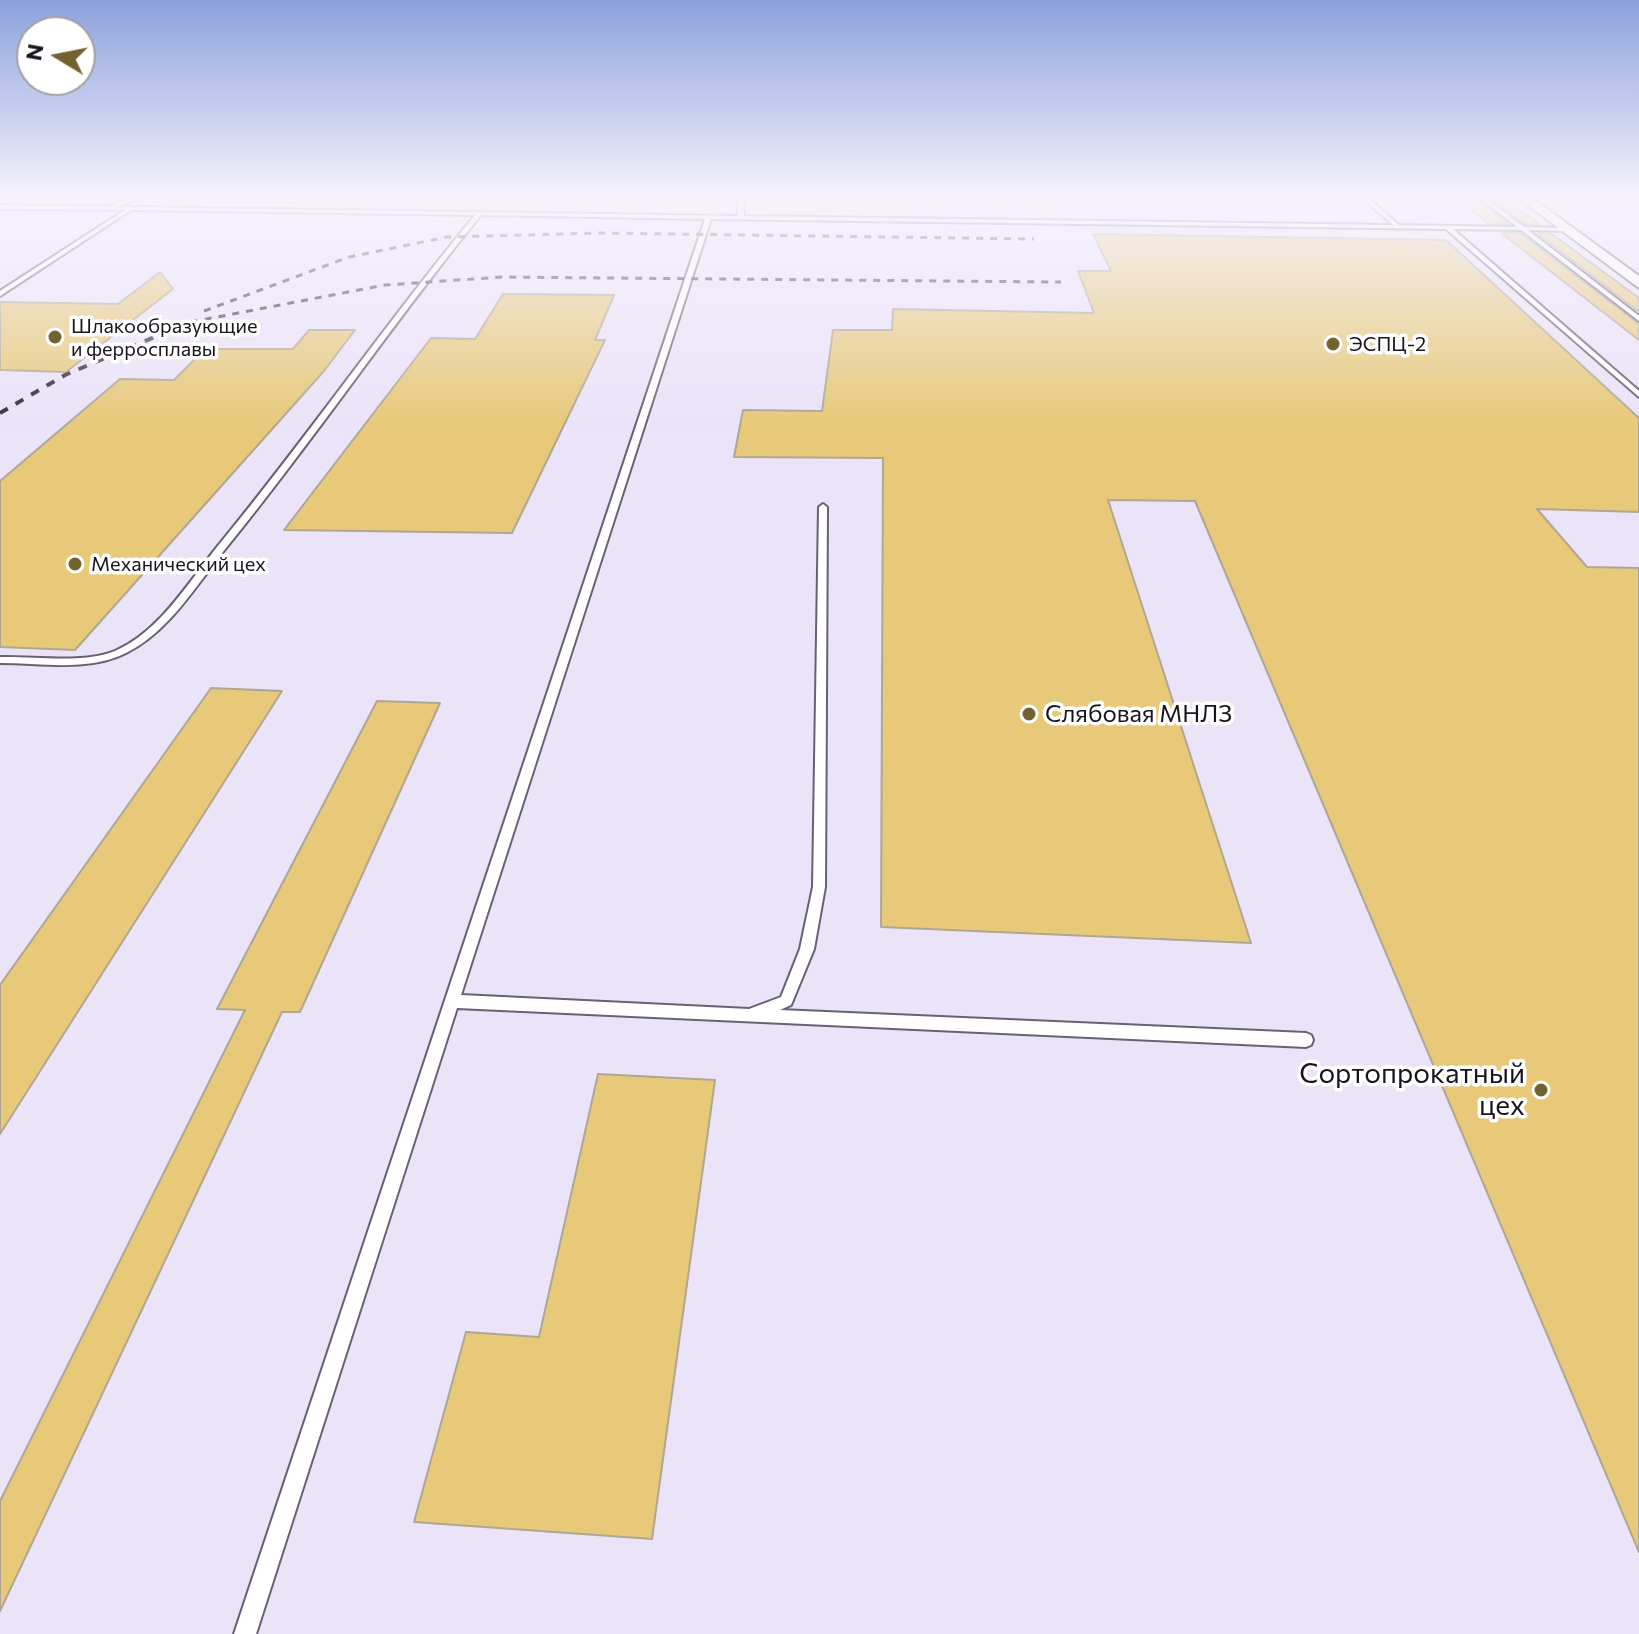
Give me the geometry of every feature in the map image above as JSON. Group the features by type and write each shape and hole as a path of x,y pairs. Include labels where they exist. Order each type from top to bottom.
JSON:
{"lane":[{"path":"0,294 30,274"},
{"path":"0,660 100,658 123,651 141,637 176,603 285,473 428,274"},
{"path":"245,1634 690,274"},
{"path":"1501,274 1639,395"},
{"path":"1581,274 1639,319"},
{"path":"749,1015 786,1001 807,949 819,887 823,507"},
{"path":"452,1001 1306,1040"}],"building":[{"name":"Шлакообразующие и ферросплавы","path":"157,274 162,274 173,289 66,372 0,370 0,302 118,304"},
{"path":"1079,274 1483,274 1639,418 1639,512 1537,509 1587,567 1639,568 1639,1552 1195,501 1108,500 1251,943 881,927 883,458 734,457 743,410 822,411 833,330 892,330 893,309 1094,313"},
{"path":"1554,274 1574,274 1639,324 1639,340"},
{"path":"1590,274 1607,274 1639,298 1639,312"},
{"path":"503,294 614,295 595,340 605,340 512,533 284,530 431,338 475,339"},
{"name":"Механический цех","path":"309,330 355,330 324,371 75,650 0,647 0,481 120,379 174,380 205,349 293,349"},
{"path":"211,688 282,691 0,1134 0,985"},
{"path":"377,701 440,703 300,1012 282,1012 0,1611 0,1501 245,1010 217,1009"},
{"path":"598,1074 715,1080 652,1539 414,1522 466,1332 539,1337"}],"railway":[{"path":"204,311 303,274"},
{"path":"191,322 385,285 502,277 1061,282"},
{"path":"0,413 65,375 195,320"}],"place":[{"name":"Шлакообразующие и ферросплавы","path":"55,337"},
{"name":"ЭСПЦ-2","path":"1333,344"},
{"name":"Механический цех","path":"75,564"},
{"name":"Слябовая МНЛЗ","path":"1029,714"},
{"name":"Сортопрокатный цех","path":"1541,1090"}]}
